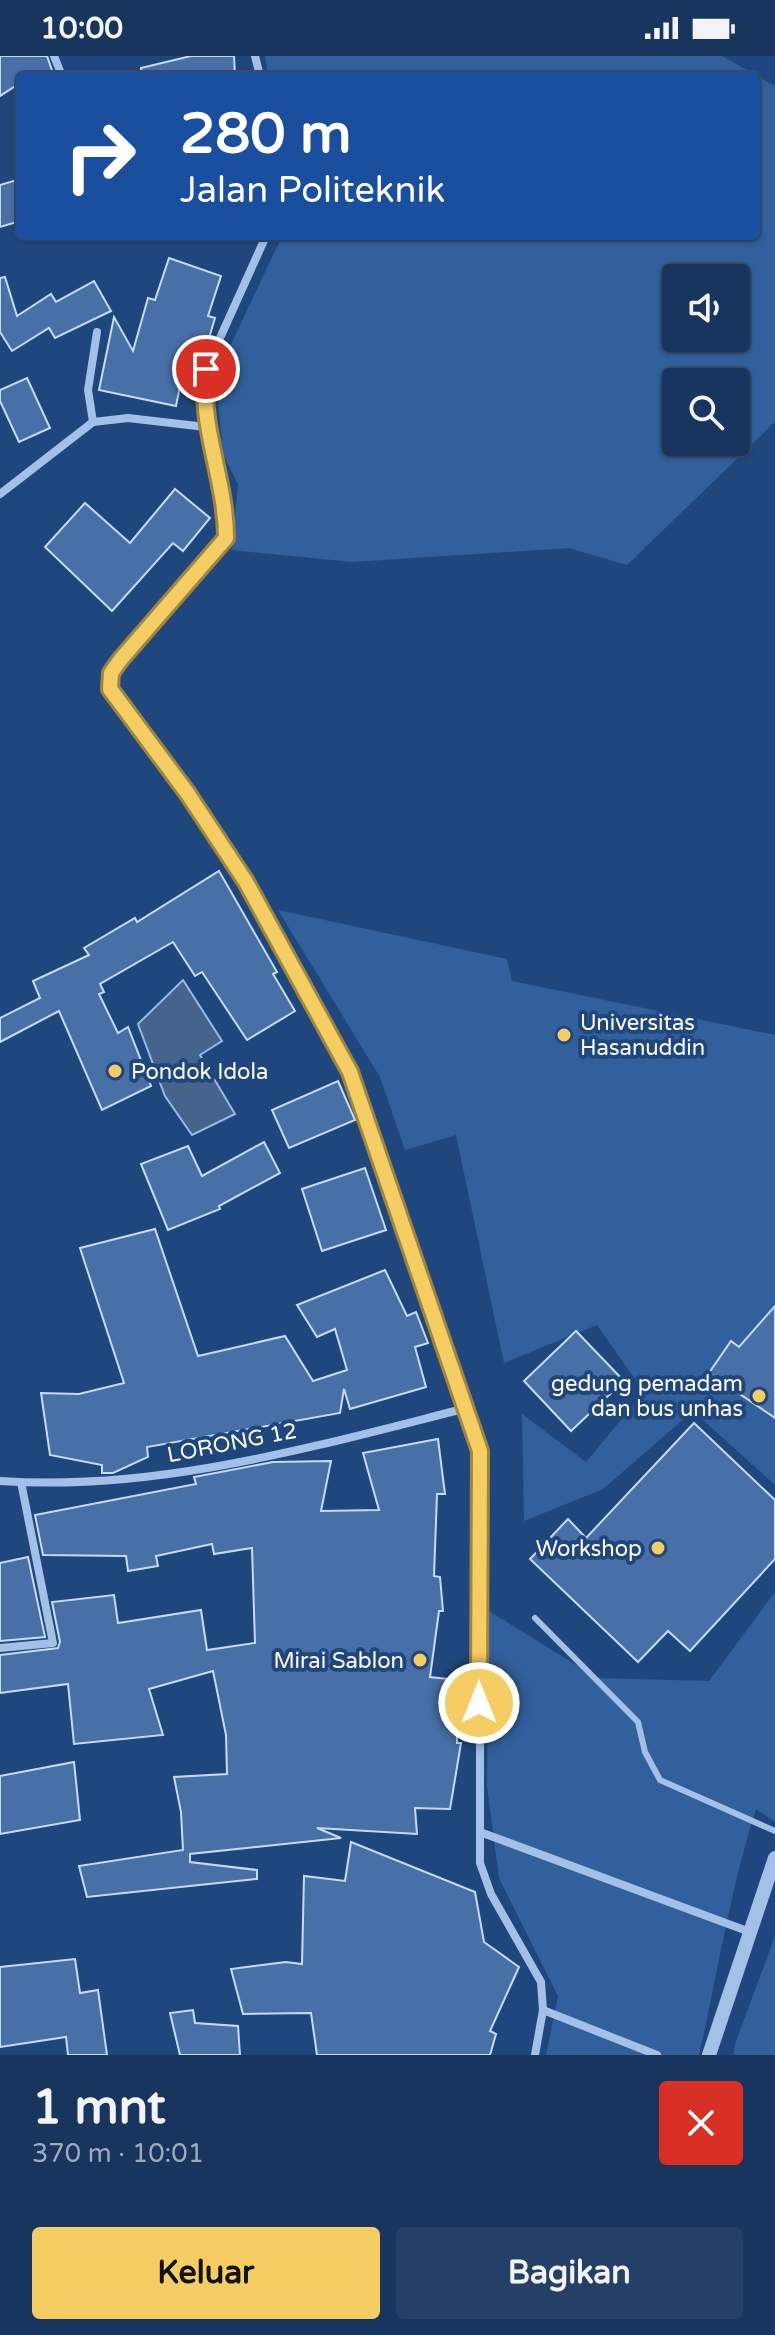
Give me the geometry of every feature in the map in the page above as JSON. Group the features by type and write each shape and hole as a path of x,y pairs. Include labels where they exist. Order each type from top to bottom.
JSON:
{"street":[{"path":"264,240 206,369 206,427 224,509 226,538 121,659 111,673 110,689 188,794 246,882 350,1072 467,1408 480,1451 480,1863 491,1894 541,1982 543,2010 535,2055"},
{"path":"93,422 88,390 97,332"},
{"path":"0,494 93,422 128,418 206,427"},
{"name":"LORONG 12","path":"0,1481 78,1483 147,1477 341,1439 467,1408"},
{"path":"0,1648 53,1643 21,1482"},
{"path":"480,1832 750,1932"},
{"path":"709,2055 775,1858"},
{"path":"543,2010 657,2055"}],"lane":[{"path":"535,1618 638,1722 645,1752 660,1780 775,1831"}],"shaded area":[{"path":"265,56 722,56 750,72 267,72"},
{"path":"760,78 775,86 775,422 750,446 750,368 662,368 662,456 740,456 627,565 569,548 352,562 232,550 238,484 223,454 216,376 280,240 760,240"},
{"path":"278,910 507,959 512,981 775,1035 775,1485 693,1411 603,1489 524,1521 522,1414 586,1462 644,1392 597,1325 504,1363 456,1135 405,1150 380,1077"},
{"path":"183,980 222,1041 200,1055 235,1114 192,1135 165,1096 138,1024"},
{"path":"775,1592 775,1822 756,1809 732,1901 699,2055 546,2055 558,1996 499,1878 487,1786 489,1611 597,1678 709,1681"},
{"path":"775,1936 775,2055 734,2055 735,2044"}],"building":[{"path":"0,56 47,56 53,72 16,72 16,86 0,96"},
{"path":"191,56 234,56 235,72 142,72 141,68"},
{"path":"16,180 16,222 0,227 0,185"},
{"path":"169,258 221,276 208,316 215,318 206,348 189,342 176,406 99,390 114,317 133,351 148,298 155,300"},
{"path":"5,277 17,316 51,294 56,302 94,281 111,311 55,338 49,328 12,351 0,332 0,278"},
{"path":"27,378 50,428 19,442 0,401 0,390"},
{"path":"175,489 210,518 183,551 173,543 112,611 45,547 85,503 130,543"},
{"path":"219,871 277,972 273,974 295,1011 247,1040 202,972 195,976 173,942 100,984 104,992 99,994 118,1033 128,1027 151,1086 102,1110 59,1011 0,1042 0,1018 40,998 33,981 89,955 84,948 135,918 137,922"},
{"path":"338,1081 355,1120 289,1148 272,1110"},
{"path":"264,1142 280,1173 219,1206 220,1209 168,1230 141,1164 188,1146 202,1176"},
{"path":"365,1168 386,1230 322,1251 302,1189"},
{"path":"155,1229 198,1356 285,1336 313,1381 347,1370 335,1329 317,1337 297,1305 385,1270 407,1316 416,1312 428,1343 415,1347 426,1387 350,1409 344,1389 340,1413 147,1447 148,1457 113,1473 102,1473 102,1465 50,1455 41,1393 79,1394 124,1383 80,1248"},
{"name":"gedung pemadam dan bus unhas","path":"775,1306 775,1418 709,1373 731,1341 739,1347"},
{"path":"576,1331 624,1381 571,1431 524,1381"},
{"name":"Workshop","path":"694,1423 775,1500 775,1559 690,1651 668,1631 638,1662 530,1559 568,1519 586,1538"},
{"path":"438,1439 445,1494 437,1494 434,1576 440,1577 443,1611 439,1611 430,1677 457,1680 457,1743 461,1743 450,1809 415,1808 417,1834 317,1828 341,1838 190,1854 190,1862 257,1870 257,1879 87,1897 79,1866 183,1850 181,1812 174,1777 227,1774 226,1735 213,1671 149,1689 163,1735 74,1744 68,1684 0,1693 0,1655 58,1648 60,1642 52,1602 114,1595 118,1623 201,1610 207,1650 255,1643 252,1548 214,1554 212,1544 156,1556 158,1566 128,1571 126,1556 43,1555 35,1515 196,1484 194,1477 273,1462 331,1461 321,1511 379,1510 363,1453"},
{"path":"28,1557 45,1637 0,1641 0,1563"},
{"path":"74,1762 80,1820 0,1834 0,1776"},
{"path":"351,1842 475,1892 484,1942 519,1967 490,2031 496,2034 490,2055 317,2055 311,2013 243,2014 231,1969 286,1962 302,1964 304,1876 345,1881"},
{"path":"75,1959 80,1993 98,1990 107,2055 68,2055 66,2037 0,2047 0,1967"},
{"path":"193,2010 195,2023 238,2026 240,2055 180,2055 170,2013"}],"place":[{"name":"Universitas Hasanuddin","path":"564,1035"},
{"name":"Pondok Idola","path":"115,1071"},
{"name":"gedung pemadam dan bus unhas","path":"759,1396"},
{"name":"Workshop","path":"658,1548"},
{"name":"Mirai Sablon","path":"420,1660"}],"route":[{"path":"206,369 203,389 206,427 224,509 226,538 121,659 111,673 110,689 188,794 246,882 350,1072 475,1429 480,1451 479,1703"}]}
